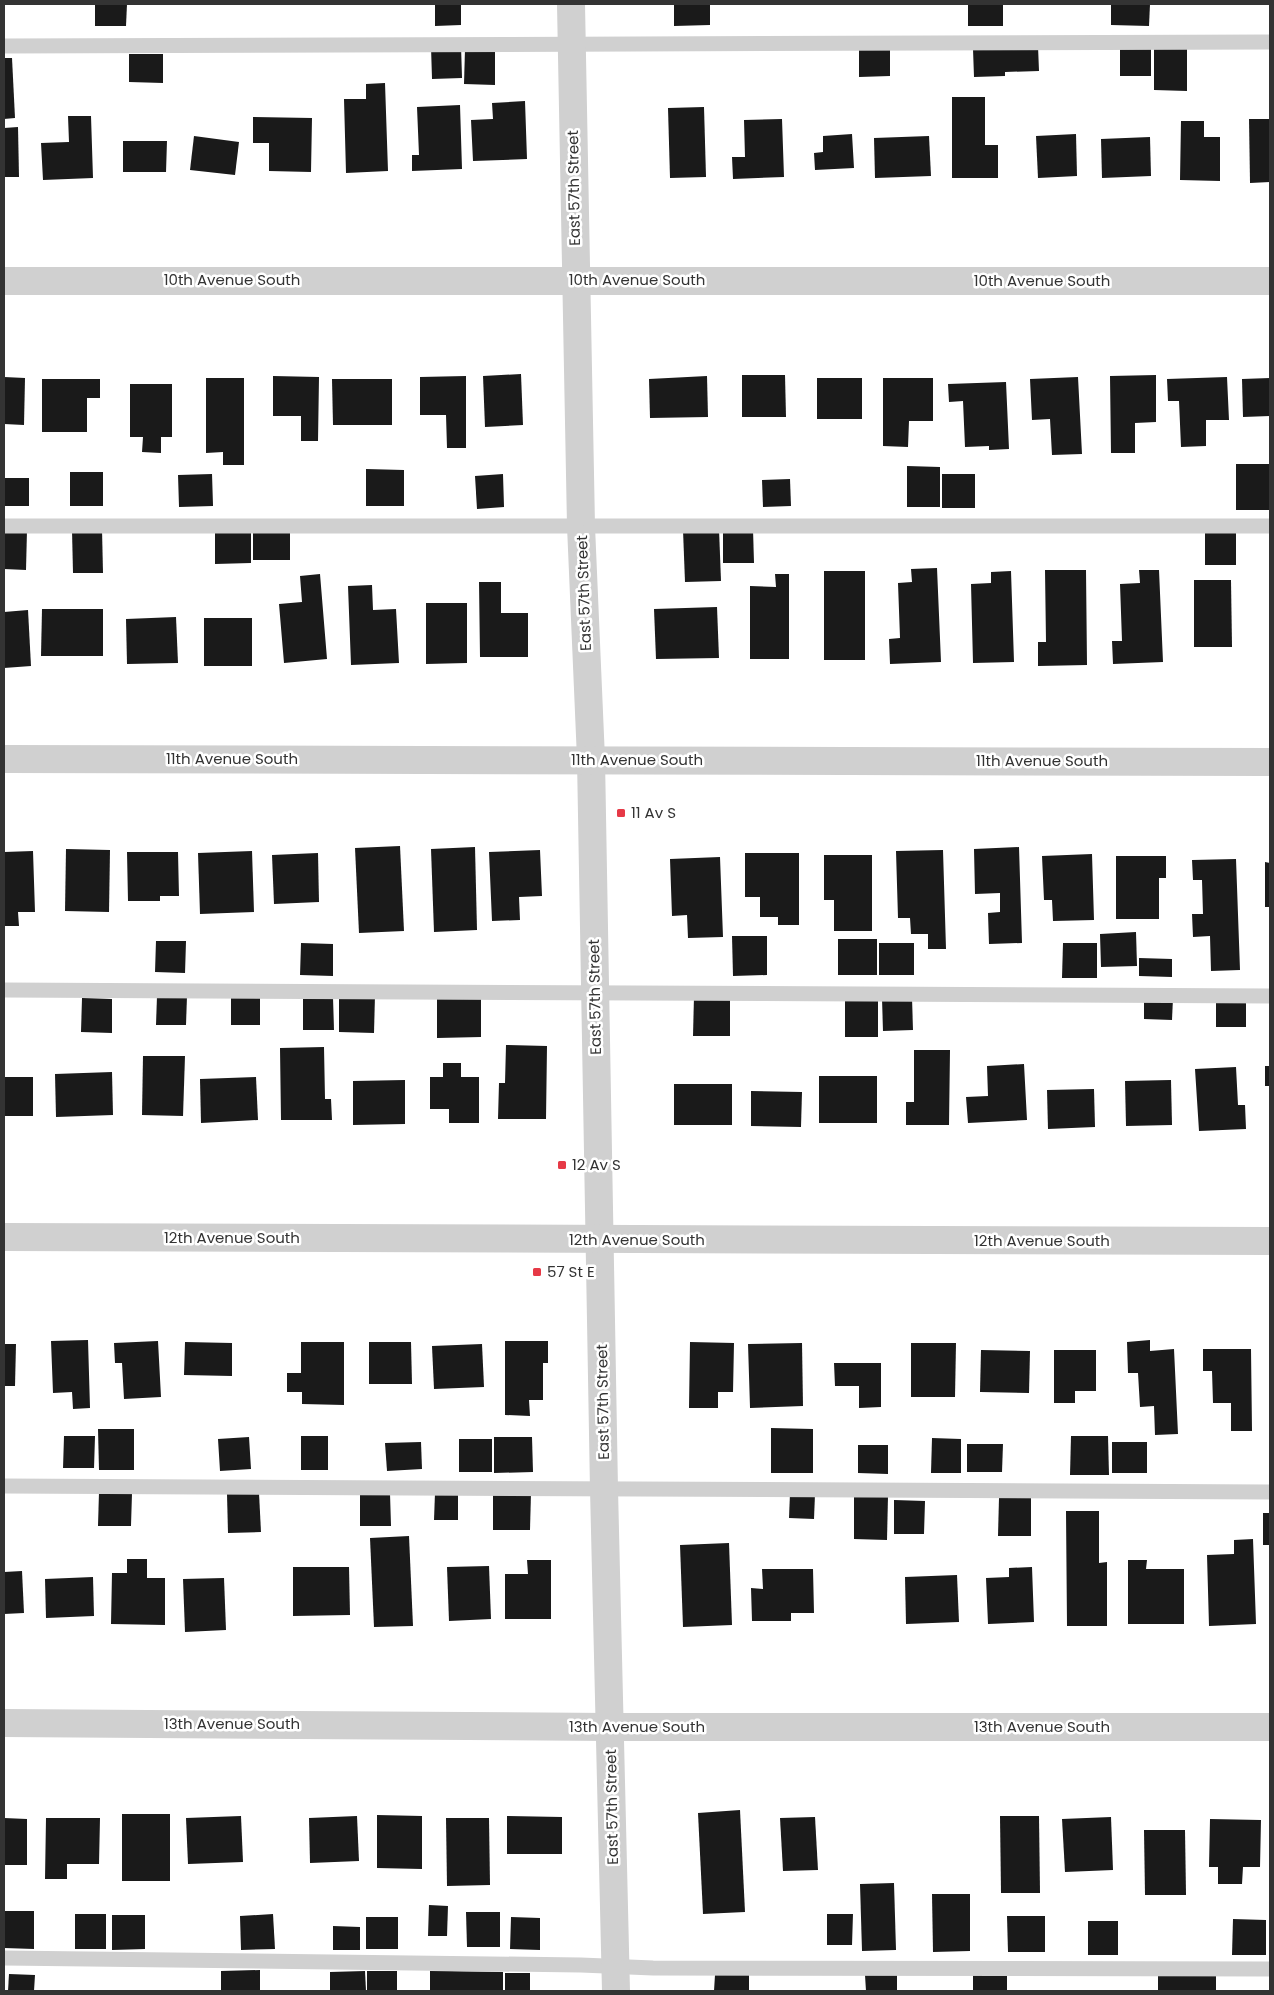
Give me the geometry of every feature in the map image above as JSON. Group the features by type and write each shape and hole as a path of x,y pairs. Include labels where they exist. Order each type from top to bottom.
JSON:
{"street":[{"name":"East 57th Street","path":"571,4 581,526 591,759 604,1489 616,1979"},
{"name":"10th Avenue South","path":"4,281 1270,281"},
{"name":"11th Avenue South","path":"4,759 1270,762"},
{"name":"12th Avenue South","path":"4,1237 1270,1241"},
{"name":"13th Avenue South","path":"4,1723 610,1727 1270,1727"}],"lane":[{"path":"4,46 1270,42"},
{"path":"4,526 1270,526"},
{"path":"4,990 1270,996"},
{"path":"4,1486 1270,1492"},
{"path":"4,1958 616,1979 1270,1969"}],"building":[{"path":"95,4 127,4 126,26 95,26"},
{"path":"435,4 461,4 461,25 435,26"},
{"path":"674,4 710,4 710,25 674,26"},
{"path":"968,4 1003,4 1003,26 968,26"},
{"path":"1111,4 1150,4 1149,26 1111,25"},
{"path":"461,46 462,78 432,79 431,47"},
{"path":"1038,46 1039,71 1005,72 1005,76 974,77 973,49"},
{"path":"1187,46 1187,91 1154,90 1154,47"},
{"path":"859,48 890,48 890,76 859,77"},
{"path":"1120,48 1151,48 1151,76 1120,76"},
{"path":"465,49 495,49 495,85 464,84"},
{"path":"129,54 163,54 163,83 129,82"},
{"path":"4,58 12,58 15,118 4,119"},
{"path":"385,83 388,171 346,173 344,99 366,99 366,84"},
{"path":"952,97 985,97 985,145 998,145 998,178 952,178"},
{"path":"525,101 527,159 473,161 471,120 493,119 492,103"},
{"path":"460,105 462,169 412,171 412,155 419,155 417,107"},
{"path":"704,107 706,177 670,178 668,108"},
{"path":"68,116 91,116 93,178 43,180 41,143 69,142"},
{"path":"253,117 312,118 311,172 269,171 269,143 253,143"},
{"path":"782,119 784,177 733,179 732,157 745,157 744,120"},
{"path":"1249,119 1270,119 1270,182 1250,183"},
{"path":"1181,121 1204,121 1204,137 1220,137 1220,181 1180,180"},
{"path":"18,127 19,177 4,177 4,128"},
{"path":"852,134 854,168 815,170 814,153 823,152 823,136"},
{"path":"1076,134 1077,176 1038,178 1036,136"},
{"path":"194,136 239,142 235,175 190,170"},
{"path":"929,136 931,176 875,178 874,138"},
{"path":"1150,137 1151,176 1102,178 1101,139"},
{"path":"123,141 167,141 166,172 123,172"},
{"path":"521,374 523,425 485,427 483,376"},
{"path":"742,375 785,375 786,417 742,417"},
{"path":"1156,375 1156,422 1135,423 1135,453 1111,453 1110,376"},
{"path":"273,376 319,377 318,441 301,441 301,416 273,416"},
{"path":"466,376 466,448 447,448 446,415 420,415 420,377"},
{"path":"707,376 708,417 650,418 649,379"},
{"path":"4,377 25,378 24,425 4,424"},
{"path":"1078,377 1082,454 1052,455 1050,419 1032,420 1030,379"},
{"path":"1227,377 1229,420 1206,420 1206,446 1181,447 1179,401 1168,401 1167,379"},
{"path":"206,378 244,378 244,465 223,465 223,452 206,453"},
{"path":"817,378 862,378 862,419 817,419"},
{"path":"883,378 933,378 933,421 909,421 908,447 883,446"},
{"path":"1270,378 1270,416 1243,417 1242,379"},
{"path":"42,379 100,379 100,398 87,398 87,432 42,432"},
{"path":"332,379 392,379 392,425 333,425"},
{"path":"1006,382 1009,449 989,450 989,446 965,447 963,401 949,402 948,384"},
{"path":"130,384 172,384 172,437 161,437 161,453 142,452 143,437 130,437"},
{"path":"1236,464 1270,464 1270,510 1236,510"},
{"path":"907,466 940,467 940,507 907,507"},
{"path":"366,469 404,470 404,506 366,506"},
{"path":"70,472 103,472 103,506 70,506"},
{"path":"212,474 213,506 179,507 178,475"},
{"path":"503,474 504,507 477,509 475,476"},
{"path":"942,474 975,474 975,508 942,508"},
{"path":"4,478 29,478 29,506 4,506"},
{"path":"790,479 791,506 763,507 762,480"},
{"path":"4,528 27,530 26,570 4,569"},
{"path":"102,529 103,573 73,573 72,530"},
{"path":"215,529 251,529 251,563 215,564"},
{"path":"253,529 290,529 290,560 253,560"},
{"path":"719,529 721,581 685,582 683,530"},
{"path":"753,529 754,563 723,563 723,530"},
{"path":"1205,530 1236,530 1236,565 1205,565"},
{"path":"937,568 941,662 890,664 889,639 900,638 898,583 912,582 911,569"},
{"path":"1045,570 1086,570 1087,665 1038,666 1038,642 1046,642"},
{"path":"1139,570 1159,570 1163,662 1113,664 1112,641 1122,641 1120,584 1140,583"},
{"path":"824,571 865,571 865,660 824,660"},
{"path":"1011,571 1014,662 973,663 971,584 991,583 991,572"},
{"path":"320,574 327,659 284,663 279,604 302,602 300,576"},
{"path":"775,574 789,574 789,659 750,659 750,586 776,587"},
{"path":"1194,580 1231,580 1232,647 1194,647"},
{"path":"479,582 501,582 501,613 528,613 528,657 480,657"},
{"path":"372,585 373,610 396,609 399,663 351,665 348,586"},
{"path":"426,603 467,603 467,663 426,664"},
{"path":"717,607 719,658 656,659 654,609"},
{"path":"42,609 103,609 103,656 41,656"},
{"path":"28,610 31,666 4,668 4,612"},
{"path":"176,617 178,663 127,664 126,619"},
{"path":"204,618 252,618 252,666 204,666"},
{"path":"400,846 404,931 359,933 355,848"},
{"path":"475,847 477,930 434,932 431,849"},
{"path":"1019,847 1022,943 989,944 988,913 1000,912 1000,893 975,894 974,849"},
{"path":"66,849 110,850 109,912 65,911"},
{"path":"540,850 542,896 519,897 520,920 492,921 489,852"},
{"path":"943,850 946,949 928,949 928,934 911,934 910,918 898,918 896,851"},
{"path":"33,851 35,912 18,912 19,926 4,926 4,852"},
{"path":"252,851 254,912 200,914 198,853"},
{"path":"127,852 178,852 179,896 160,896 160,901 128,901"},
{"path":"318,853 319,902 274,904 272,855"},
{"path":"745,853 799,853 799,925 778,925 778,917 760,917 760,897 745,897"},
{"path":"1092,854 1094,920 1053,921 1052,900 1044,900 1042,856"},
{"path":"824,855 872,855 872,931 834,931 834,900 824,900"},
{"path":"1116,856 1166,856 1166,878 1159,878 1159,919 1116,919"},
{"path":"720,857 723,937 688,938 687,915 672,916 670,859"},
{"path":"1236,859 1240,970 1211,971 1210,936 1193,937 1192,914 1203,914 1202,880 1193,880 1192,860"},
{"path":"1265,862 1270,863 1270,907 1265,907"},
{"path":"1136,932 1137,966 1101,967 1100,934"},
{"path":"732,936 767,936 767,975 733,976"},
{"path":"838,939 877,939 877,975 838,975"},
{"path":"156,941 186,941 185,973 155,972"},
{"path":"301,943 333,944 333,976 300,975"},
{"path":"879,943 914,943 914,975 879,975"},
{"path":"1063,943 1097,943 1097,978 1062,978"},
{"path":"1139,958 1172,959 1172,977 1139,976"},
{"path":"339,995 375,995 374,1033 339,1032"},
{"path":"157,996 187,996 186,1025 156,1025"},
{"path":"260,996 260,1025 231,1025 231,997"},
{"path":"694,996 730,997 730,1036 693,1036"},
{"path":"303,997 333,997 334,1030 303,1030"},
{"path":"845,997 878,997 878,1037 845,1037"},
{"path":"1144,997 1173,998 1172,1020 1144,1019"},
{"path":"82,998 112,999 112,1033 81,1032"},
{"path":"481,998 481,1037 437,1038 437,999"},
{"path":"912,998 913,1030 883,1031 882,999"},
{"path":"1216,999 1246,999 1246,1027 1216,1027"},
{"path":"506,1045 547,1046 546,1119 498,1119 499,1083 505,1083"},
{"path":"324,1047 325,1099 331,1099 332,1120 281,1120 280,1048"},
{"path":"914,1050 950,1050 949,1125 906,1125 906,1102 914,1102"},
{"path":"143,1056 185,1056 183,1116 142,1115"},
{"path":"443,1063 461,1063 461,1077 479,1077 479,1123 449,1123 449,1109 430,1109 430,1077 443,1077"},
{"path":"1024,1064 1027,1120 968,1123 966,1097 988,1096 987,1066"},
{"path":"1265,1066 1270,1066 1270,1086 1265,1086"},
{"path":"1236,1067 1238,1105 1245,1105 1246,1129 1199,1131 1195,1069"},
{"path":"112,1072 113,1115 56,1117 55,1074"},
{"path":"819,1076 877,1076 877,1123 819,1123"},
{"path":"4,1077 33,1077 33,1116 4,1116"},
{"path":"256,1077 258,1120 201,1123 200,1079"},
{"path":"405,1080 405,1124 353,1125 353,1081"},
{"path":"1171,1080 1172,1125 1126,1126 1125,1081"},
{"path":"674,1084 732,1084 732,1125 674,1125"},
{"path":"1094,1089 1095,1127 1048,1129 1047,1090"},
{"path":"751,1091 802,1092 801,1127 751,1126"},
{"path":"88,1340 90,1408 73,1409 72,1392 53,1393 51,1341"},
{"path":"1150,1340 1150,1351 1174,1349 1178,1434 1155,1435 1154,1406 1140,1407 1138,1373 1128,1373 1127,1342"},
{"path":"158,1341 161,1397 124,1399 122,1363 115,1363 114,1343"},
{"path":"505,1341 548,1341 548,1363 543,1363 543,1400 529,1400 530,1416 505,1415"},
{"path":"185,1342 232,1343 232,1376 184,1375"},
{"path":"301,1342 344,1342 344,1405 302,1404 302,1392 287,1392 287,1373 301,1373"},
{"path":"369,1342 411,1342 412,1384 369,1384"},
{"path":"690,1342 734,1343 733,1392 718,1392 718,1408 689,1408"},
{"path":"802,1343 803,1406 750,1408 748,1344"},
{"path":"911,1343 956,1343 955,1397 911,1397"},
{"path":"4,1344 16,1344 15,1386 4,1386"},
{"path":"482,1344 484,1387 434,1389 432,1346"},
{"path":"1203,1349 1251,1349 1252,1431 1231,1431 1231,1403 1213,1403 1212,1371 1203,1371"},
{"path":"981,1350 1030,1351 1029,1393 980,1392"},
{"path":"1054,1350 1096,1350 1096,1391 1075,1391 1075,1403 1054,1403"},
{"path":"834,1363 881,1363 881,1407 859,1408 859,1386 835,1386"},
{"path":"771,1428 813,1429 813,1473 771,1473"},
{"path":"98,1429 134,1429 134,1470 99,1470"},
{"path":"64,1436 95,1436 94,1468 63,1468"},
{"path":"301,1436 328,1436 328,1470 301,1470"},
{"path":"1071,1436 1108,1436 1109,1475 1070,1475"},
{"path":"249,1437 251,1469 220,1471 218,1439"},
{"path":"494,1437 532,1437 533,1472 494,1473"},
{"path":"932,1438 961,1439 961,1473 931,1473"},
{"path":"459,1439 492,1439 492,1472 459,1472"},
{"path":"421,1442 422,1469 387,1471 385,1443"},
{"path":"1112,1442 1147,1442 1147,1473 1112,1473"},
{"path":"967,1444 1003,1444 1002,1472 967,1472"},
{"path":"858,1445 888,1445 888,1474 858,1473"},
{"path":"99,1492 132,1493 131,1526 98,1526"},
{"path":"259,1493 261,1532 228,1533 227,1494"},
{"path":"360,1493 390,1493 391,1526 360,1526"},
{"path":"435,1493 458,1493 458,1520 434,1520"},
{"path":"493,1493 531,1493 530,1530 493,1530"},
{"path":"790,1493 815,1494 814,1519 789,1518"},
{"path":"854,1495 888,1496 887,1540 854,1539"},
{"path":"999,1498 1031,1498 1031,1536 998,1536"},
{"path":"894,1500 925,1501 924,1534 894,1534"},
{"path":"1066,1511 1099,1511 1099,1563 1107,1562 1107,1626 1067,1626"},
{"path":"1263,1513 1270,1513 1270,1545 1263,1545"},
{"path":"409,1536 413,1626 374,1627 370,1538"},
{"path":"1253,1539 1256,1624 1209,1626 1207,1555 1234,1554 1234,1540"},
{"path":"729,1543 732,1625 683,1627 680,1545"},
{"path":"127,1559 147,1559 147,1578 165,1578 165,1625 111,1624 112,1573 127,1573"},
{"path":"527,1560 551,1560 551,1619 505,1619 505,1574 528,1574"},
{"path":"1128,1560 1147,1560 1146,1569 1184,1569 1184,1624 1128,1624"},
{"path":"489,1566 491,1619 449,1621 447,1567"},
{"path":"293,1567 349,1567 350,1615 293,1616"},
{"path":"1032,1567 1034,1622 988,1624 986,1578 1009,1577 1009,1568"},
{"path":"762,1569 813,1569 814,1613 791,1613 791,1621 752,1621 751,1588 763,1589"},
{"path":"22,1571 24,1613 4,1614 4,1572"},
{"path":"957,1575 959,1622 906,1624 905,1577"},
{"path":"93,1577 94,1616 46,1618 45,1579"},
{"path":"224,1578 226,1630 185,1632 183,1579"},
{"path":"740,1810 745,1912 703,1914 698,1813"},
{"path":"122,1814 170,1814 170,1881 122,1881"},
{"path":"377,1815 422,1816 422,1869 377,1868"},
{"path":"241,1816 243,1862 188,1864 186,1818"},
{"path":"357,1816 359,1861 310,1863 309,1818"},
{"path":"507,1816 562,1817 562,1854 507,1854"},
{"path":"1000,1816 1039,1816 1040,1893 1001,1893"},
{"path":"815,1817 818,1870 783,1871 780,1818"},
{"path":"1111,1817 1113,1870 1065,1872 1062,1819"},
{"path":"4,1818 27,1819 27,1865 4,1865"},
{"path":"46,1818 100,1818 99,1864 67,1864 67,1879 45,1879"},
{"path":"446,1818 489,1818 490,1885 447,1886"},
{"path":"1210,1819 1261,1820 1260,1867 1243,1867 1242,1884 1218,1884 1218,1867 1209,1867"},
{"path":"1144,1830 1185,1830 1186,1895 1145,1895"},
{"path":"894,1883 896,1950 862,1951 860,1884"},
{"path":"932,1894 970,1894 970,1951 933,1952"},
{"path":"429,1905 448,1906 447,1936 428,1936"},
{"path":"4,1911 34,1911 34,1949 4,1948"},
{"path":"466,1912 500,1912 500,1947 467,1947"},
{"path":"75,1914 106,1914 106,1949 75,1949"},
{"path":"273,1914 275,1949 241,1950 240,1916"},
{"path":"827,1914 853,1914 852,1945 827,1945"},
{"path":"112,1915 145,1915 145,1949 112,1950"},
{"path":"1007,1916 1045,1916 1045,1952 1008,1952"},
{"path":"366,1917 398,1917 398,1949 366,1949"},
{"path":"511,1917 540,1918 540,1950 510,1949"},
{"path":"1233,1919 1266,1920 1266,1955 1232,1955"},
{"path":"1088,1921 1118,1921 1118,1955 1088,1955"},
{"path":"333,1926 360,1927 360,1950 333,1950"},
{"path":"260,1970 260,1991 221,1991 221,1971"},
{"path":"365,1971 366,1991 330,1991 330,1972"},
{"path":"367,1971 397,1971 397,1991 367,1991"},
{"path":"430,1971 503,1972 503,1991 430,1991"},
{"path":"505,1973 530,1973 530,1991 505,1991"},
{"path":"9,1974 35,1975 34,1991 8,1991"},
{"path":"897,1974 897,1991 866,1991 865,1975"},
{"path":"715,1975 749,1975 749,1991 714,1991"},
{"path":"973,1975 1007,1975 1007,1991 973,1991"},
{"path":"1158,1975 1216,1976 1216,1991 1158,1991"}],"place":[{"name":"11 Av S","path":"621,813"},
{"name":"12 Av S","path":"562,1165"},
{"name":"57 St E","path":"537,1272"}]}
